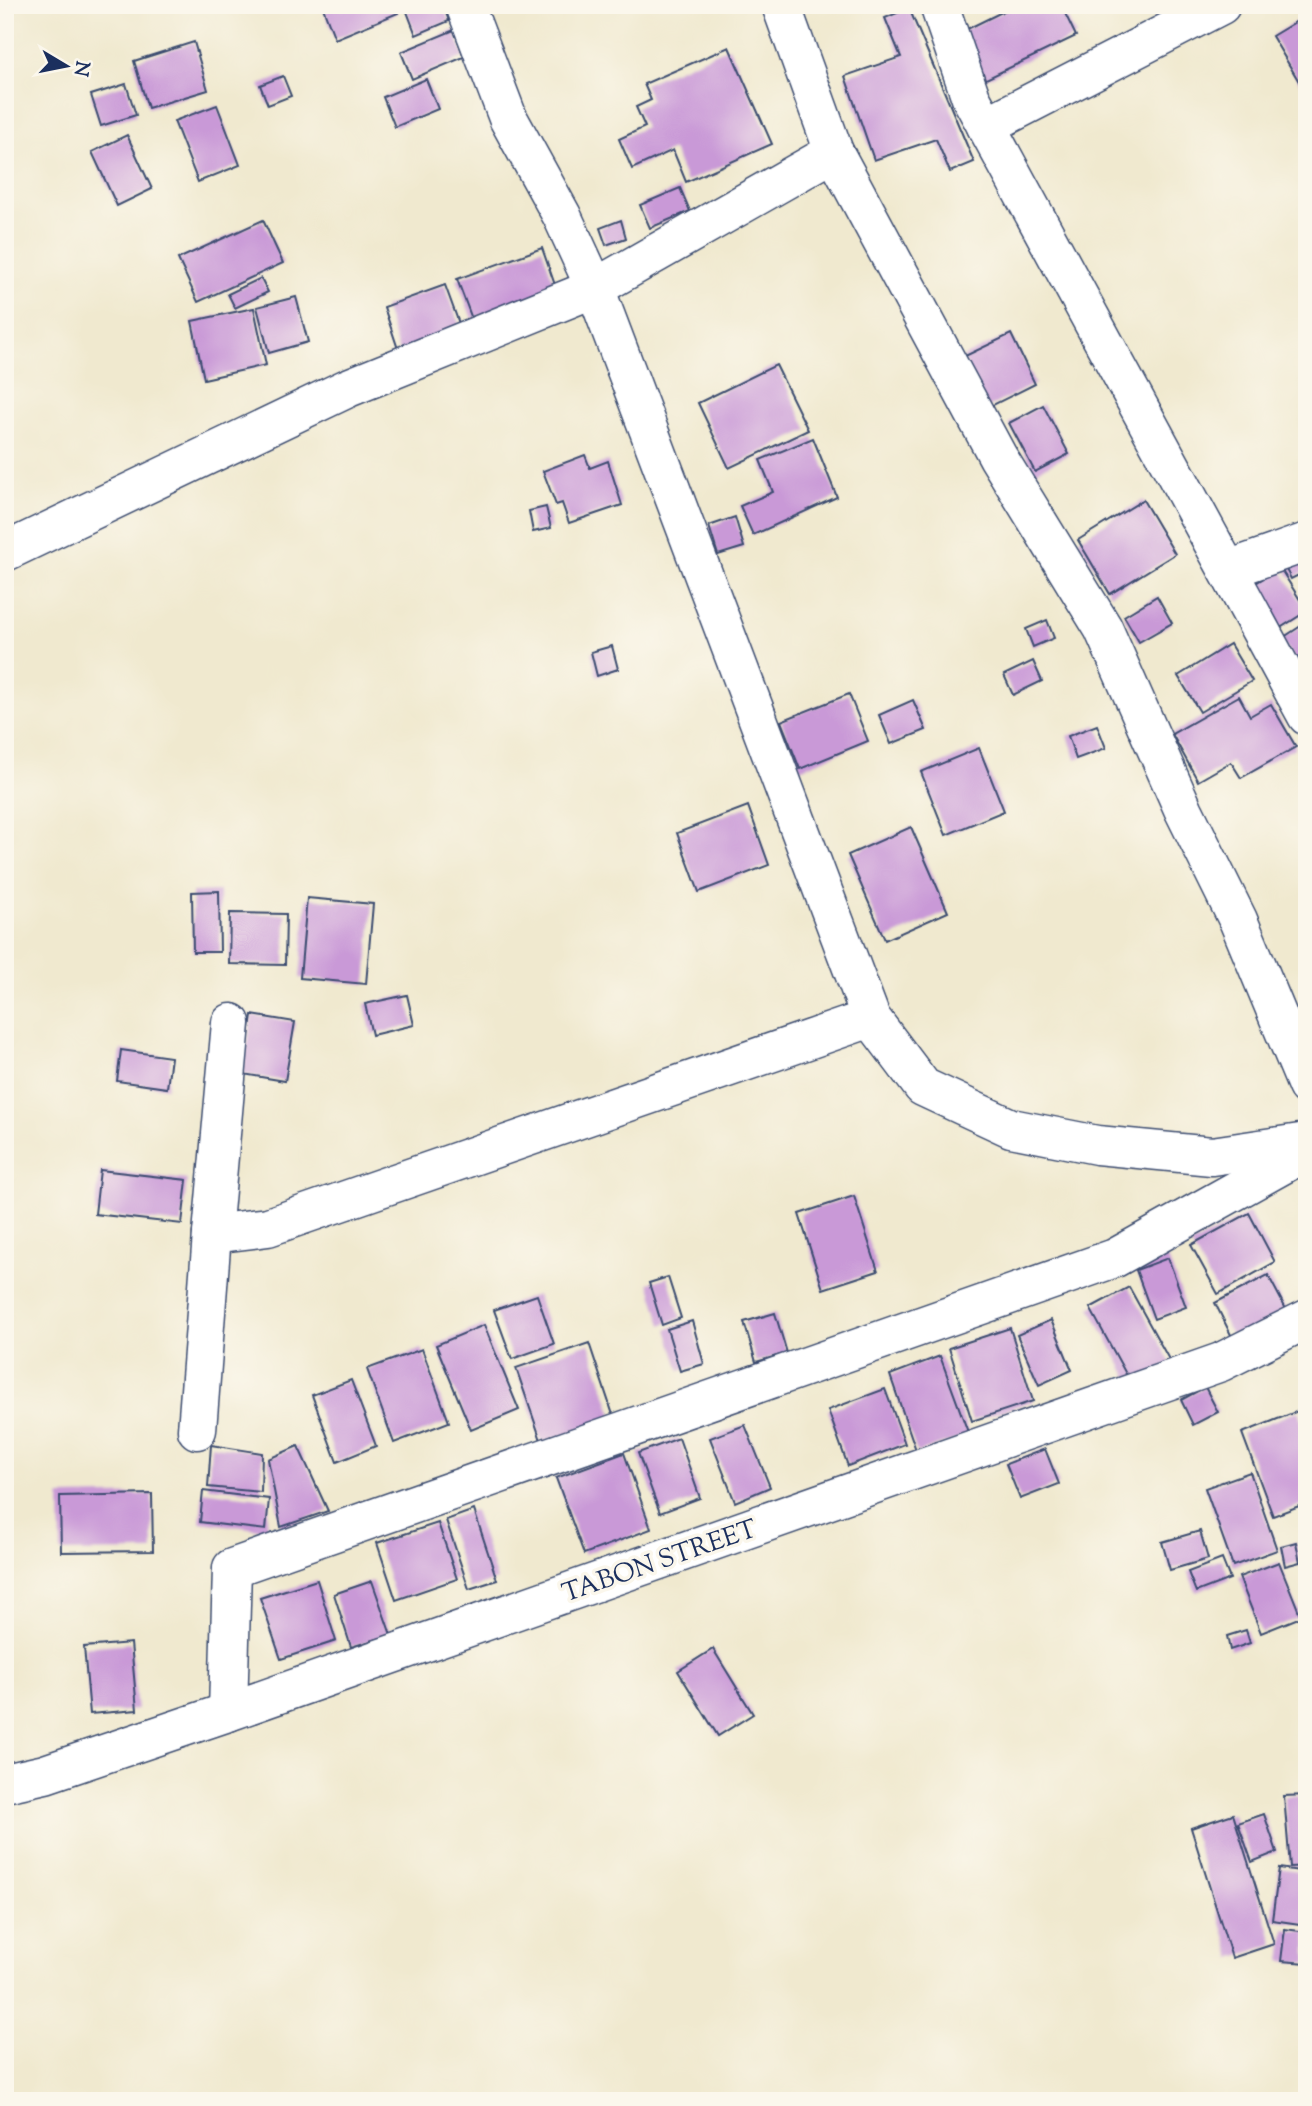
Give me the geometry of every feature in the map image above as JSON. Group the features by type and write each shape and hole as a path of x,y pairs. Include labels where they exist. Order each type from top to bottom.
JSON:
{"street":[{"path":"465,5 508,118 562,216 595,288 872,1018 923,1087 1011,1128 1097,1145 1213,1156 1307,1142"},
{"path":"781,5 834,152 998,457 1103,628 1184,811 1238,920 1307,1086"},
{"path":"939,5 971,98 1307,716"},
{"path":"986,126 1221,5"},
{"path":"5,551 348,388 595,288 834,152"},
{"path":"1228,570 1307,542"},
{"path":"212,1234 268,1227 872,1018"},
{"path":"197,1430 231,1023"},
{"path":"228,1712 232,1568 1115,1258 1307,1151"},
{"name":"TABON STREET","path":"5,1783 45,1774 228,1712 1221,1363 1307,1319"}],"building":[{"path":"322,5 395,5 398,13 335,39"},
{"path":"415,5 443,5 449,21 416,35 406,9"},
{"path":"1016,5 1061,5 1076,36 982,81 959,33"},
{"path":"909,8 974,162 950,172 936,139 874,160 845,76 901,57 885,18"},
{"path":"1307,15 1307,88 1304,90 1272,36"},
{"path":"454,30 464,57 412,79 401,52"},
{"path":"194,42 208,90 148,108 134,61"},
{"path":"729,47 772,144 686,182 673,150 632,169 619,139 645,127 636,107 651,100 644,84"},
{"path":"283,76 291,96 268,105 260,85"},
{"path":"426,79 438,109 395,127 383,97"},
{"path":"126,84 136,115 101,126 91,95"},
{"path":"217,105 240,165 198,182 174,121"},
{"path":"127,135 152,189 117,206 92,152"},
{"path":"680,188 690,211 650,228 640,205"},
{"path":"263,220 283,263 198,302 178,259"},
{"path":"621,220 626,238 606,245 600,228"},
{"path":"542,248 556,288 472,319 457,279"},
{"path":"261,278 268,292 235,308 228,294"},
{"path":"445,285 461,329 399,352 384,307"},
{"path":"296,297 308,342 269,353 257,307"},
{"path":"254,308 266,365 204,379 192,321"},
{"path":"1011,334 1035,384 987,408 963,357"},
{"path":"776,365 808,430 729,468 698,403"},
{"path":"1043,405 1069,454 1035,472 1009,423"},
{"path":"813,438 837,497 753,535 740,506 773,492 760,460"},
{"path":"585,455 590,468 608,461 622,505 569,523 562,503 556,505 543,471"},
{"path":"1143,500 1175,554 1110,594 1078,540"},
{"path":"546,507 551,528 533,532 529,511"},
{"path":"735,517 744,547 718,555 709,526"},
{"path":"1307,555 1307,571 1291,579 1283,564"},
{"path":"1280,568 1307,611 1277,630 1251,586"},
{"path":"1157,596 1172,623 1139,642 1124,616"},
{"path":"1047,620 1054,638 1033,647 1026,629"},
{"path":"1307,622 1307,678 1281,639"},
{"path":"1230,644 1252,681 1200,712 1178,676"},
{"path":"612,646 618,669 597,676 591,652"},
{"path":"1033,661 1042,681 1013,695 1004,675"},
{"path":"849,694 868,741 800,769 781,721"},
{"path":"1239,696 1250,716 1271,704 1296,747 1241,778 1231,762 1198,781 1172,734"},
{"path":"913,700 926,730 891,744 879,715"},
{"path":"1097,725 1106,748 1076,759 1068,736"},
{"path":"979,748 1004,811 946,835 921,772"},
{"path":"748,806 769,865 699,892 677,833"},
{"path":"911,827 948,912 885,940 848,855"},
{"path":"219,891 220,952 193,952 192,892"},
{"path":"307,898 373,904 366,984 300,978"},
{"path":"230,913 286,914 285,965 229,964"},
{"path":"407,995 414,1025 372,1035 365,1004"},
{"path":"252,1015 295,1022 285,1081 243,1074"},
{"path":"121,1050 171,1057 167,1088 117,1081"},
{"path":"100,1170 187,1180 182,1224 95,1214"},
{"path":"854,1196 878,1271 823,1289 799,1214"},
{"path":"1249,1213 1275,1262 1218,1294 1191,1245"},
{"path":"1168,1258 1186,1307 1154,1319 1136,1270"},
{"path":"1268,1275 1287,1311 1233,1339 1215,1303"},
{"path":"668,1277 681,1318 662,1325 649,1283"},
{"path":"1129,1287 1171,1363 1132,1385 1090,1308"},
{"path":"537,1295 554,1344 512,1359 494,1310"},
{"path":"775,1313 787,1353 756,1362 744,1322"},
{"path":"1051,1320 1072,1370 1039,1385 1017,1335"},
{"path":"692,1321 704,1364 680,1371 667,1329"},
{"path":"484,1325 519,1410 471,1430 436,1345"},
{"path":"1010,1328 1033,1401 972,1421 949,1348"},
{"path":"589,1343 614,1418 542,1443 516,1368"},
{"path":"422,1349 449,1422 394,1443 367,1369"},
{"path":"940,1356 969,1435 917,1453 890,1375"},
{"path":"351,1380 376,1446 337,1462 312,1395"},
{"path":"1205,1387 1218,1412 1193,1425 1181,1400"},
{"path":"885,1389 905,1444 848,1466 828,1410"},
{"path":"1298,1411 1307,1435 1307,1503 1273,1516 1242,1433"},
{"path":"745,1425 770,1487 735,1502 710,1438"},
{"path":"679,1438 700,1498 660,1513 638,1453"},
{"path":"211,1445 262,1453 261,1492 208,1487"},
{"path":"298,1446 328,1511 281,1527 268,1459"},
{"path":"1045,1449 1059,1484 1020,1499 1006,1464"},
{"path":"624,1453 651,1529 584,1554 556,1478"},
{"path":"1250,1472 1277,1550 1233,1566 1205,1488"},
{"path":"203,1491 269,1499 266,1530 200,1522"},
{"path":"152,1494 153,1551 61,1552 60,1496"},
{"path":"474,1510 497,1580 469,1589 446,1520"},
{"path":"438,1523 457,1579 396,1600 377,1543"},
{"path":"1200,1531 1208,1559 1170,1570 1162,1542"},
{"path":"1296,1542 1300,1562 1285,1566 1281,1546"},
{"path":"1222,1559 1230,1579 1196,1592 1188,1572"},
{"path":"1279,1562 1301,1617 1261,1633 1239,1577"},
{"path":"317,1580 336,1641 281,1659 260,1598"},
{"path":"372,1581 391,1635 351,1647 334,1594"},
{"path":"1246,1630 1250,1643 1230,1650 1227,1636"},
{"path":"131,1643 137,1710 90,1714 84,1647"},
{"path":"713,1649 753,1714 718,1736 678,1671"},
{"path":"1307,1795 1307,1866 1290,1867 1284,1796"},
{"path":"1233,1814 1274,1944 1232,1958 1191,1828"},
{"path":"1264,1814 1277,1852 1252,1862 1238,1823"},
{"path":"1279,1868 1307,1872 1307,1925 1272,1920"},
{"path":"1285,1929 1307,1932 1307,1963 1281,1961"}]}
